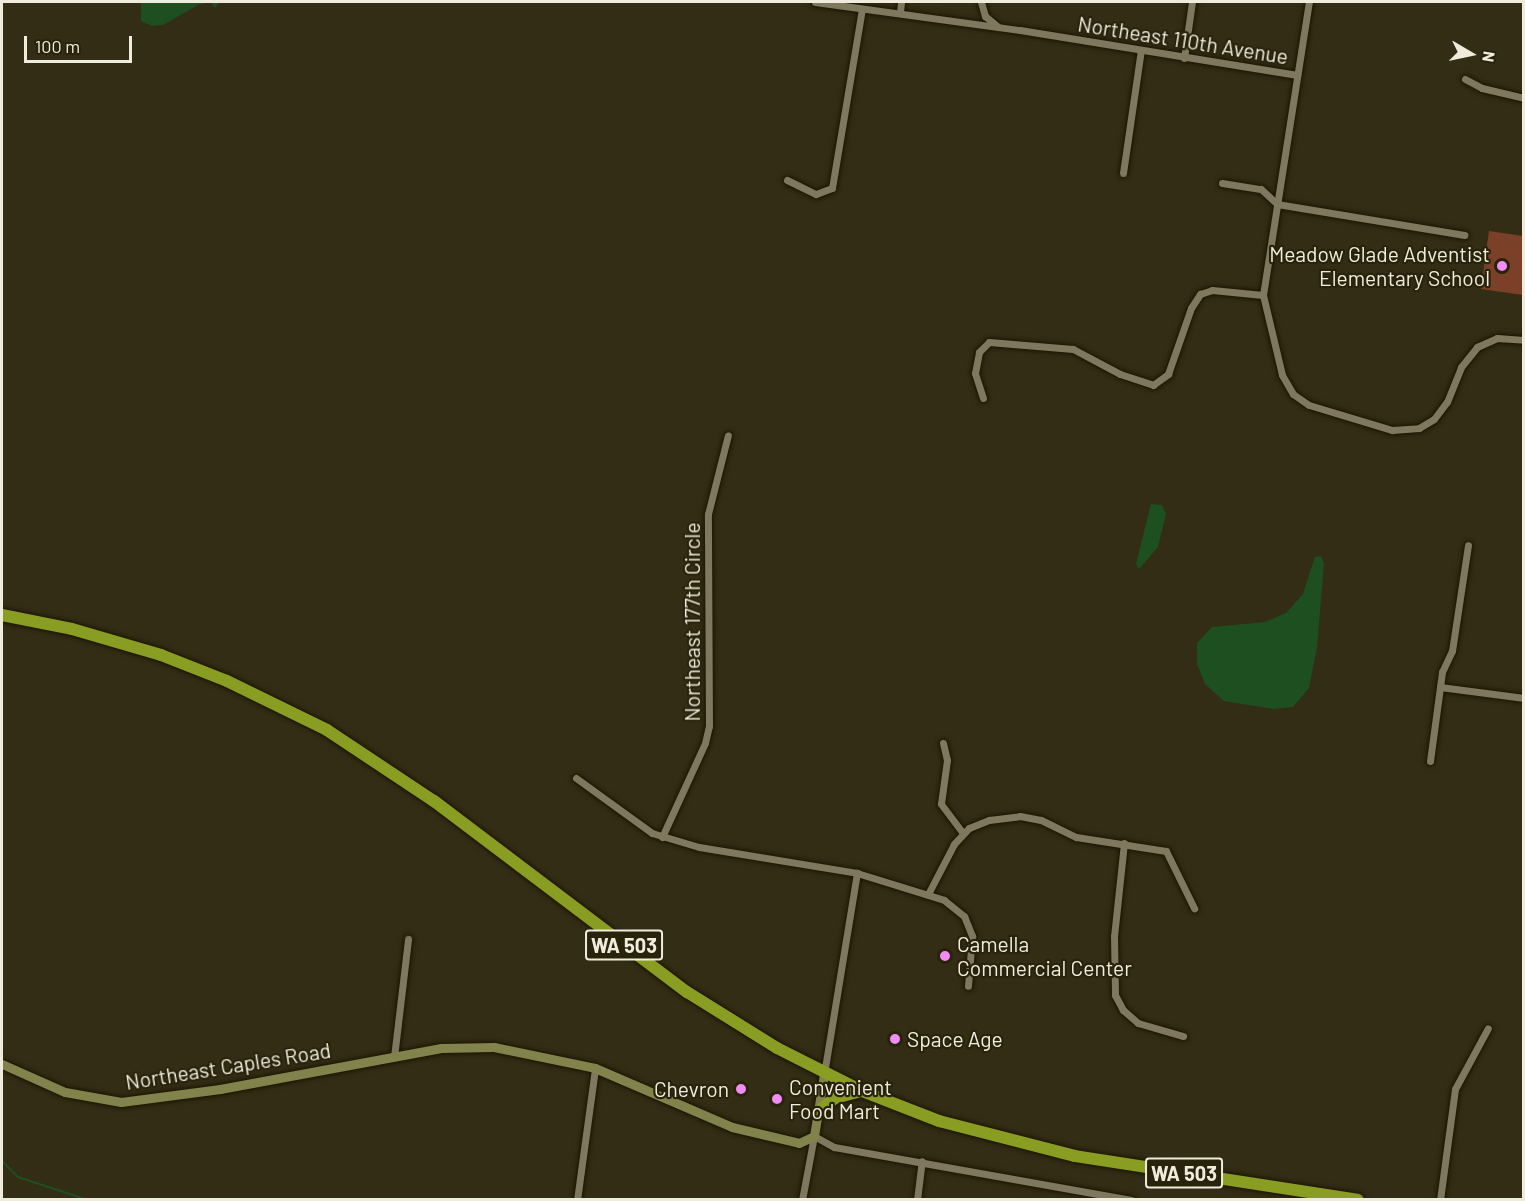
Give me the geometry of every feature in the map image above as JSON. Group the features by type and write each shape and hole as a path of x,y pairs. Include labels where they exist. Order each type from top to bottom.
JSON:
{"highway":[{"name":"WA 503","path":"2,615 118,641 227,681 327,730 434,801 687,992 824,1074 862,1091 939,1121 1021,1144 1314,1196 1358,1200"},
{"path":"820,1110 835,1098 862,1091"}],"main road":[{"name":"Northeast Caples Road","path":"2,1064 65,1092 121,1102 220,1089 394,1057 476,1046 514,1049 595,1068 751,1133 799,1143 814,1136"},
{"path":"814,1136 824,1074"}],"street":[{"name":"Northeast 110th Avenue","path":"815,2 900,12 1297,75"},
{"path":"900,12 901,2"},
{"path":"981,2 985,16 998,27"},
{"path":"1184,58 1192,2"},
{"path":"1309,2 1263,295 1282,375 1293,394 1309,405 1400,431 1419,428 1434,419 1447,402 1461,367 1477,347 1497,338 1524,340"},
{"path":"787,180 816,194 832,188 862,9"},
{"path":"1123,174 1141,50"},
{"path":"1465,79 1482,88 1524,98"},
{"path":"1222,183 1261,189 1277,204 1464,235"},
{"path":"983,398 975,373 979,352 988,342 1073,349 1120,374 1154,385 1168,374 1191,308 1200,294 1212,290 1263,295"},
{"name":"Northeast 177th Circle","path":"662,837 705,743 709,726 708,514 728,435"},
{"path":"1430,761 1440,687 1452,651 1467,545"},
{"path":"1440,687 1524,699"},
{"path":"943,743 947,760 941,804 963,833"},
{"path":"576,778 640,827 662,837 699,847 857,873 928,894 953,906 969,925 973,948 968,986"},
{"path":"928,894 963,833 979,822 1020,816 1076,837 1166,851 1194,908"},
{"path":"1124,843 1113,964 1118,1002 1138,1023 1183,1036"},
{"path":"824,1074 857,873"},
{"path":"394,1057 408,939"},
{"path":"1440,1200 1455,1089 1488,1028"},
{"path":"578,1200 595,1068"},
{"path":"802,1200 814,1136 834,1147 1131,1200"},
{"path":"917,1200 922,1161"}],"shaded area":[{"path":"141,2 210,2 198,5 163,25 152,26 141,21"},
{"path":"210,2 220,2 215,8"},
{"path":"1489,231 1523,236 1523,295 1481,289"},
{"path":"1151,504 1162,505 1166,514 1158,547 1139,569 1136,564"},
{"path":"1321,556 1324,563 1317,647 1309,688 1293,707 1273,709 1224,701 1205,684 1197,664 1197,643 1212,627 1265,622 1286,613 1303,594 1315,557"}],"waterway":[{"path":"2,1161 18,1177 88,1200"}],"place":[{"name":"Meadow Glade Adventist Elementary School","path":"1502,266"},
{"name":"Camella Commercial Center","path":"945,956"},
{"name":"Space Age","path":"895,1039"},
{"name":"Chevron","path":"741,1089"},
{"name":"Convenient Food Mart","path":"777,1099"}]}
